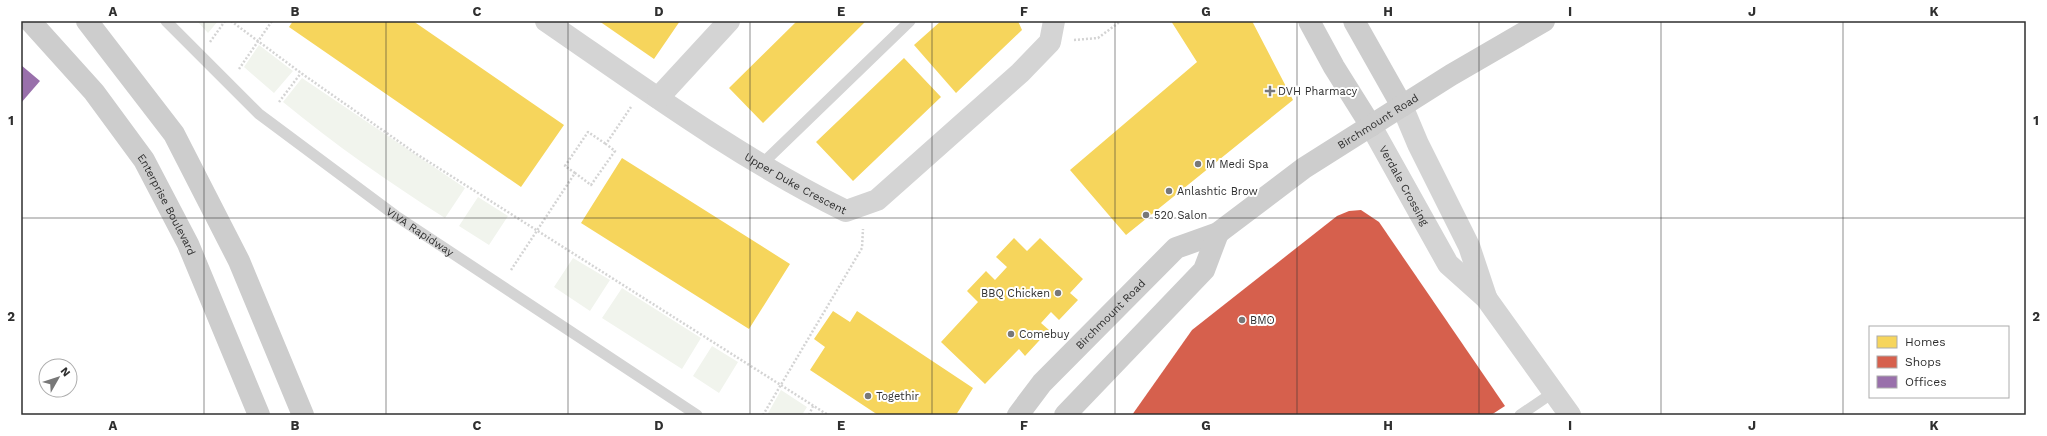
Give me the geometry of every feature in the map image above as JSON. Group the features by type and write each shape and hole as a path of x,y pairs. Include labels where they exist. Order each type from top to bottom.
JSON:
{"main road":[{"name":"Enterprise Boulevard","path":"30,21 94,92 144,160 188,244 259,415"},
{"path":"87,21 174,134 239,261 303,415"},
{"name":"Verdale Crossing","path":"1309,21 1334,67 1371,126"},
{"name":"Verdale Crossing","path":"1354,21 1402,106"},
{"name":"Birchmount Road","path":"1018,415 1042,383 1176,248 1218,233 1304,168 1534,25 1544,21"},
{"path":"1065,415 1204,270 1218,233"}],"street":[{"name":"Upper Duke Crescent","path":"546,21 651,93 762,164 812,194 846,211 878,200 1020,73 1052,31"},
{"path":"651,93 728,21"},
{"name":"Verdale Crossing","path":"1402,106 1418,144 1469,246 1486,298"},
{"name":"Verdale Crossing","path":"1371,126 1448,264 1486,298 1570,415"}],"lane":[{"name":"VIVA Rapidway","path":"166,21 259,114 396,216 697,415"},
{"path":"762,164 910,21"},
{"path":"1520,415 1554,392"}],"path":[{"path":"210,42 225,21"},
{"path":"231,21 300,73 418,155 828,415"},
{"path":"238,71 272,21"},
{"path":"1052,31 1098,38 1121,21"},
{"path":"279,102 300,73"},
{"path":"606,144 651,93"},
{"path":"588,132 606,144 615,151 592,185 565,166 588,132"},
{"path":"510,272 575,174"},
{"path":"763,415 862,248 864,204"},
{"path":"808,415 813,406"}],"shaded area":[{"path":"197,21 218,21 208,33"},
{"path":"259,45 293,71 274,93 244,67"},
{"path":"302,78 465,188 445,218 362,162 283,102"},
{"path":"478,197 508,216 489,245 459,226"},
{"path":"573,258 610,280 590,311 554,287"},
{"path":"622,288 701,338 682,369 602,318"},
{"path":"712,346 738,362 719,393 693,376"},
{"path":"781,390 807,407 802,415 767,415"}],"building: Homes":[{"path":"293,21 413,21 564,125 521,187 289,27"},
{"path":"599,21 680,21 654,59"},
{"path":"797,21 866,21 763,123 729,88"},
{"path":"941,21 1018,21 1022,30 956,93 914,45"},
{"path":"1171,21 1252,21 1293,100 1126,235 1070,170 1197,62"},
{"path":"904,58 941,97 853,181 816,142"},
{"path":"622,158 790,264 749,329 581,223"},
{"path":"1014,238 1027,251 1040,238 1083,279 1070,293 1078,300 1059,320 1051,312 1041,323 1049,330 1025,356 1019,349 985,384 941,342 978,302 967,291 986,271 995,280 1007,267 996,257"},
{"path":"833,311 850,322 857,311 973,388 956,415 878,415 810,370 825,347 814,339"}],"building: Shops":[{"path":"1361,210 1379,222 1505,406 1491,415 1132,415 1192,330 1337,216 1349,211"}],"building: Offices":[{"path":"21,65 40,81 21,103"}],"place":[{"name":"DVH Pharmacy","path":"1270,91"},
{"name":"M Medi Spa","path":"1198,164"},
{"name":"Anlashtic Brow","path":"1169,191"},
{"name":"520 Salon","path":"1146,215"},
{"name":"BBQ Chicken","path":"1058,293"},
{"name":"BMO","path":"1242,320"},
{"name":"Comebuy","path":"1011,334"},
{"name":"Togethir","path":"868,396"}]}
